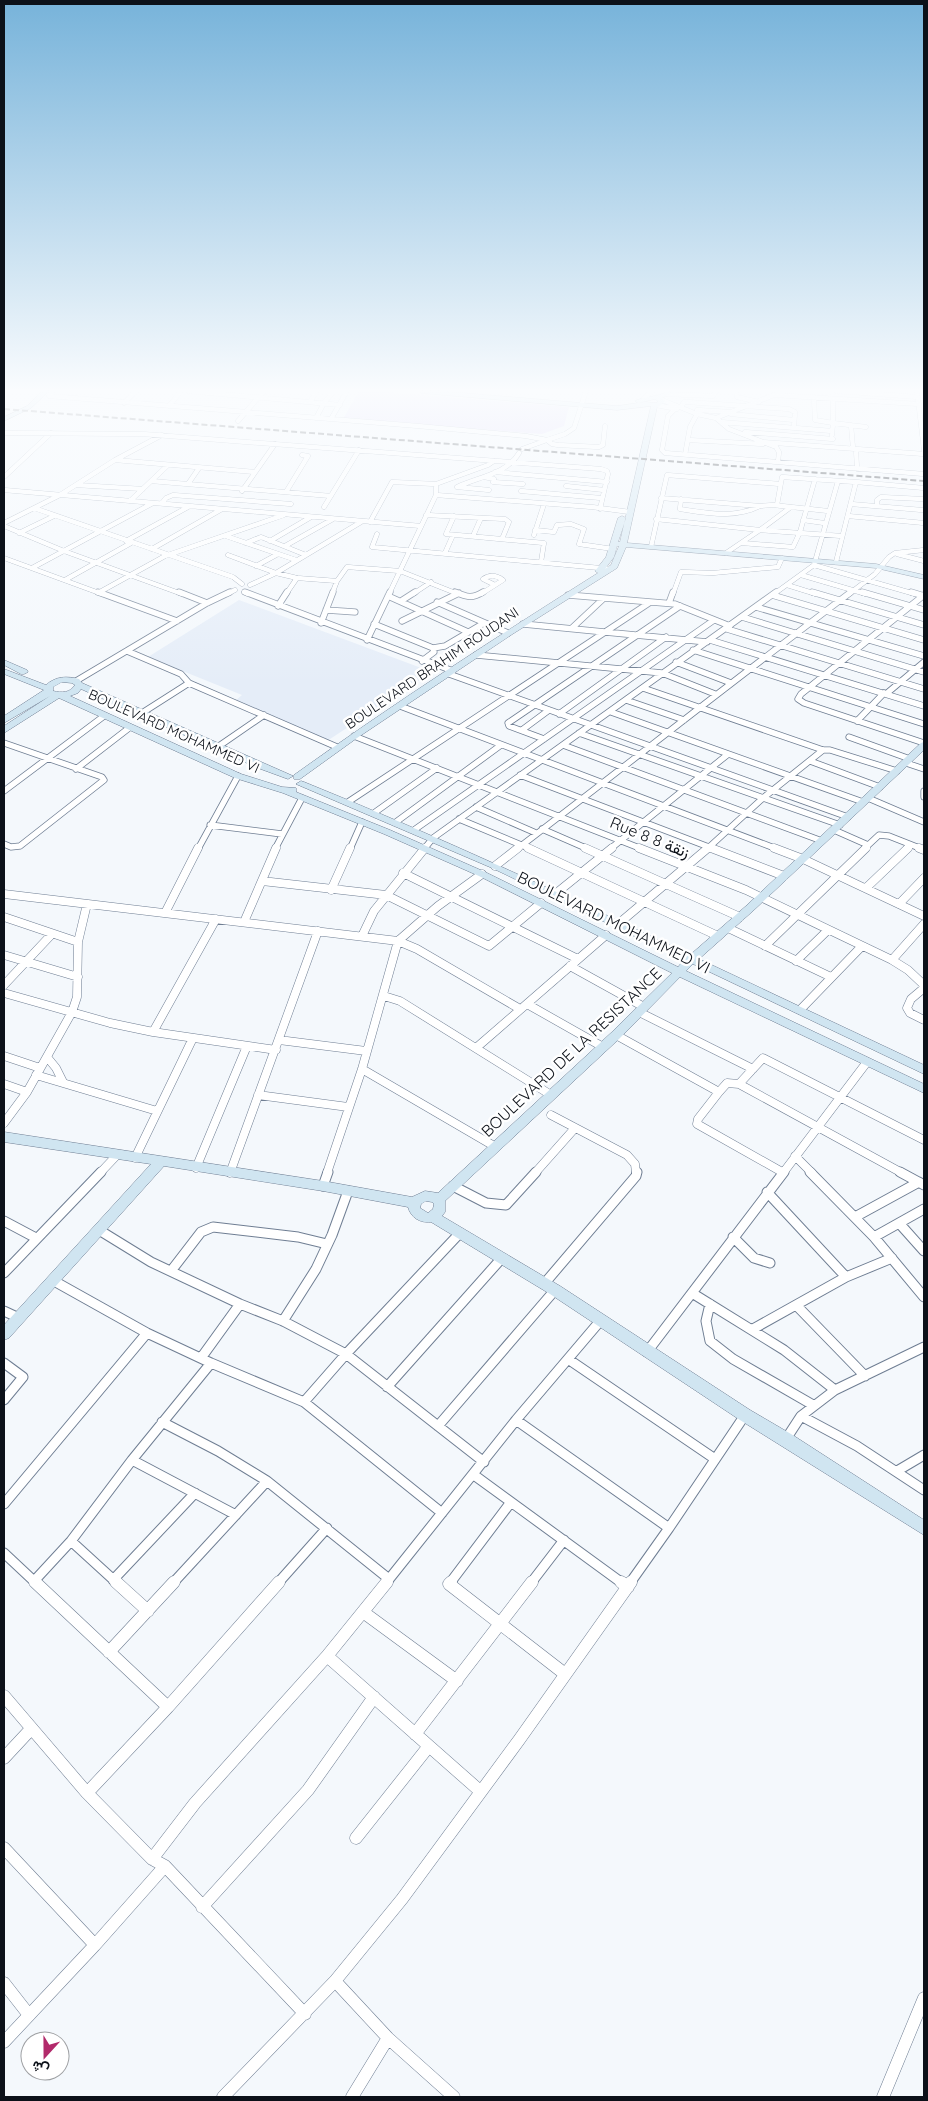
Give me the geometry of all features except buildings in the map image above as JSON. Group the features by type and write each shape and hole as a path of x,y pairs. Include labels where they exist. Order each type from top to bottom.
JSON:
{"main road":[{"path":"619,544 630,489"},
{"path":"607,568 616,563 633,489"},
{"path":"619,544 782,558 814,563 836,562 882,568 924,577"},
{"path":"619,544 636,544"},
{"name":"BOULEVARD BRAHIM ROUDANI","path":"295,779 354,736 607,568"},
{"path":"882,568 924,582"},
{"name":"BOULEVARD MOHAMMED VI","path":"4,662 53,691"},
{"name":"BOULEVARD MOHAMMED VI","path":"4,671 53,691 129,728 238,776 282,790 362,822 482,874 679,972 924,1089"},
{"path":"4,720 53,691 72,693 78,689 77,683 65,679 53,691 4,730"},
{"name":"BOULEVARD MOHAMMED VI","path":"77,683 261,766 433,838 924,1070"},
{"name":"BOULEVARD DE LA RESISTANCE","path":"438,1200 494,1146 616,1035 691,960 837,828 924,744"},
{"path":"281,778 295,779 294,790 282,790 276,782 281,778"},
{"path":"4,1137 323,1186 415,1203 425,1196 438,1200 440,1209 433,1217"},
{"path":"4,1334 161,1162"},
{"path":"415,1203 416,1214 424,1218 433,1217 500,1259 550,1287 745,1415 786,1439 924,1528"}],"street":[{"path":"4,522 70,489"},
{"path":"130,501 143,489"},
{"path":"230,510 244,489"},
{"path":"245,489 332,496"},
{"path":"324,508 336,489"},
{"path":"370,522 388,489"},
{"path":"366,640 436,495 436,489"},
{"path":"479,489 489,490 487,498"},
{"path":"564,494 565,489"},
{"path":"595,489 604,490 600,508"},
{"path":"654,546 656,519 663,489"},
{"path":"777,505 779,489"},
{"path":"742,542 793,547 804,520 812,489"},
{"path":"362,936 374,911 433,838 610,712 676,662 801,575 814,563 835,489"},
{"path":"836,562 854,489"},
{"path":"848,516 924,523 922,489"},
{"path":"4,490 421,526"},
{"path":"519,501 521,491 601,498"},
{"path":"162,504 170,495 291,504"},
{"path":"436,495 627,511"},
{"path":"877,506 877,500 881,497 922,502"},
{"path":"661,498 760,506 777,505 828,511"},
{"path":"681,500 680,509 733,514 751,511 760,506"},
{"path":"32,568 153,503"},
{"path":"532,542 544,504"},
{"path":"851,504 922,510"},
{"path":"65,580 189,506"},
{"path":"726,553 791,507"},
{"path":"34,508 232,577 242,584"},
{"path":"152,549 223,509"},
{"path":"98,593 170,555 287,514"},
{"path":"712,524 733,514"},
{"path":"426,515 508,520 502,540"},
{"path":"19,533 54,516"},
{"path":"270,541 311,516"},
{"path":"454,516 446,532 453,535 532,542 545,545 540,562"},
{"path":"473,536 481,518"},
{"path":"286,546 333,519"},
{"path":"656,519 842,536"},
{"path":"804,520 824,523"},
{"path":"77,683 208,603 235,590 236,586 242,584 250,585 276,573 361,522"},
{"path":"535,530 554,532 557,525 560,524 579,526 584,529 579,544 619,544"},
{"path":"4,526 64,551 208,603"},
{"path":"377,534 372,547 607,568"},
{"path":"445,553 453,535"},
{"path":"226,536 296,560"},
{"path":"246,543 257,538 286,546 306,555"},
{"path":"494,866 764,657 855,591 882,568 889,557 924,550"},
{"path":"256,566 278,554"},
{"path":"900,554 924,561"},
{"path":"228,555 276,573 297,578 337,581"},
{"path":"4,558 178,621"},
{"path":"668,603 681,572 713,573 773,568 778,567 782,558"},
{"path":"814,563 924,596"},
{"path":"321,623 337,581 347,567 400,571 472,598 495,585"},
{"path":"773,568 779,571"},
{"path":"801,575 924,610"},
{"path":"278,606 297,578"},
{"path":"401,601 431,582"},
{"path":"244,592 251,590 250,585"},
{"path":"787,585 924,625"},
{"path":"235,590 451,672 508,696 848,817"},
{"path":"402,621 456,593"},
{"path":"568,595 649,603 668,603 680,606 728,627 780,646 924,689"},
{"path":"772,595 924,640"},
{"path":"388,596 468,632"},
{"path":"924,596 799,696 798,700 924,744"},
{"path":"572,628 603,599"},
{"path":"437,603 508,633"},
{"path":"348,802 649,603"},
{"path":"544,739 507,724 533,704 680,606"},
{"path":"756,607 924,656"},
{"path":"326,610 355,612"},
{"path":"742,616 924,672"},
{"path":"414,830 714,620"},
{"path":"374,624 433,648 445,646 484,623"},
{"path":"523,624 708,641 827,675 924,706"},
{"path":"559,714 666,637"},
{"path":"422,661 434,652 433,648"},
{"path":"693,650 924,724"},
{"path":"127,651 181,674 189,683 337,748"},
{"path":"476,655 662,673 716,694"},
{"path":"676,662 731,683"},
{"path":"857,721 885,693 924,662"},
{"path":"142,713 189,683"},
{"path":"643,688 823,750 830,750 897,771"},
{"path":"626,700 684,720"},
{"path":"400,706 803,859 924,916"},
{"path":"522,730 549,710"},
{"path":"610,712 791,777 866,800 924,822"},
{"path":"219,746 264,715"},
{"path":"4,791 104,716"},
{"path":"76,769 129,728"},
{"path":"579,733 763,798 837,828 868,845"},
{"name":"Rue 8 8 زنقة","path":"354,736 622,840 761,897 892,960 908,970 924,986"},
{"path":"849,737 924,769"},
{"path":"4,743 102,777 104,780 20,846 11,847 4,844"},
{"path":"396,822 502,745"},
{"path":"563,745 822,841"},
{"path":"617,925 728,831 763,798 823,750"},
{"path":"554,895 727,754"},
{"path":"810,761 880,787"},
{"path":"374,813 437,768"},
{"path":"520,775 784,876"},
{"path":"165,913 210,825 238,776"},
{"path":"924,791 924,796"},
{"path":"244,922 282,834 302,798"},
{"path":"476,807 603,856 740,917"},
{"path":"459,819 522,844 718,936"},
{"path":"331,890 362,822"},
{"path":"210,825 282,834"},
{"path":"765,946 881,834 924,850"},
{"path":"866,888 911,845"},
{"path":"403,874 514,926 578,959"},
{"path":"323,1186 362,1069 398,941 428,915 482,874"},
{"path":"899,904 924,878"},
{"path":"262,881 386,895 488,946 541,904"},
{"path":"4,894 398,941 418,949 520,1009"},
{"path":"4,1122 28,1092 72,1012 77,997 78,942 87,904"},
{"path":"4,917 78,942"},
{"path":"153,1032 216,919"},
{"path":"892,960 924,924"},
{"path":"728,928 831,977"},
{"path":"796,961 828,930"},
{"path":"230,1173 318,931"},
{"path":"4,985 51,934"},
{"path":"476,1048 606,935"},
{"path":"800,1010 862,946"},
{"path":"4,955 78,977"},
{"path":"570,966 642,1010 752,1069"},
{"path":"924,986 911,999 907,1008 910,1013 924,1020"},
{"path":"4,993 110,1023 153,1032 276,1050"},
{"path":"384,996 400,1001 551,1094"},
{"path":"527,1004 603,1047"},
{"path":"616,1035 719,1092"},
{"path":"135,1158 193,1038"},
{"path":"279,1040 366,1051"},
{"path":"196,1168 247,1046"},
{"path":"4,1056 63,1082 157,1111"},
{"path":"47,1057 56,1068 63,1082"},
{"path":"739,1084 763,1058 924,1140"},
{"path":"648,1352 782,1172 842,1097 867,1062"},
{"path":"362,1069 494,1146"},
{"path":"4,1084 28,1092"},
{"path":"782,1172 697,1124 698,1118 727,1084 739,1084 922,1183"},
{"path":"258,1095 348,1107"},
{"path":"438,1426 636,1176 637,1168 635,1162 627,1155 551,1115"},
{"path":"453,1186 489,1205 497,1207 506,1205 576,1128"},
{"path":"4,1273 117,1155"},
{"path":"795,1156 874,1237 924,1297"},
{"path":"855,1217 922,1183"},
{"path":"283,1321 316,1269 328,1244 348,1191"},
{"path":"767,1192 846,1276"},
{"path":"874,1237 924,1209"},
{"path":"5,1223 36,1238"},
{"path":"899,1223 924,1251"},
{"path":"171,1271 201,1232 213,1227 298,1237 328,1244"},
{"path":"99,1230 151,1262 240,1304 283,1321 346,1354 484,1462"},
{"path":"304,1402 346,1354 460,1234"},
{"path":"733,1237 757,1261 764,1264 770,1263"},
{"path":"753,1329 846,1276 892,1258"},
{"path":"387,1387 500,1259"},
{"path":"54,1281 147,1333 211,1363 304,1402 442,1513"},
{"path":"692,1293 784,1348 814,1370 836,1390"},
{"path":"200,1358 240,1304"},
{"path":"710,1304 706,1321 710,1341 733,1359 813,1404"},
{"path":"796,1304 865,1376"},
{"path":"4,1311 19,1318"},
{"path":"152,1858 195,1803 327,1656 474,1475 516,1420 601,1320"},
{"path":"4,1504 147,1333"},
{"path":"786,1439 801,1416 813,1404 836,1390 924,1347"},
{"path":"568,1359 714,1459"},
{"path":"4,1363 23,1377 4,1400"},
{"path":"35,1580 71,1541 132,1460 211,1363"},
{"path":"223,2097 335,1982 402,1899 628,1587 745,1415"},
{"path":"801,1416 857,1446 924,1490"},
{"path":"516,1420 669,1528"},
{"path":"162,1422 218,1451 267,1481 389,1578"},
{"path":"897,1471 924,1455"},
{"path":"132,1460 236,1515"},
{"path":"474,1475 628,1587"},
{"path":"109,1652 267,1481"},
{"path":"113,1580 195,1493"},
{"path":"511,1502 449,1584 565,1674"},
{"path":"87,1793 168,1707 327,1528"},
{"path":"416,1734 564,1540"},
{"path":"71,1541 148,1612"},
{"path":"4,1553 35,1580 168,1707"},
{"path":"363,1612 457,1681"},
{"path":"327,1656 480,1791"},
{"path":"4,1696 87,1793 152,1858 165,1866 305,2014"},
{"path":"202,1907 308,1790 374,1698"},
{"path":"4,1758 32,1729"},
{"path":"356,1838 428,1746"},
{"path":"4,1848 95,1945"},
{"path":"4,2042 95,1945 165,1866"},
{"path":"335,1982 388,2038 454,2097"},
{"path":"4,1983 29,2015"},
{"path":"883,2097 921,2019 924,1998"},
{"path":"352,2097 388,2038"}],"shaded area":[{"path":"239,600 432,672 327,741 235,701 242,695 148,657"}]}
